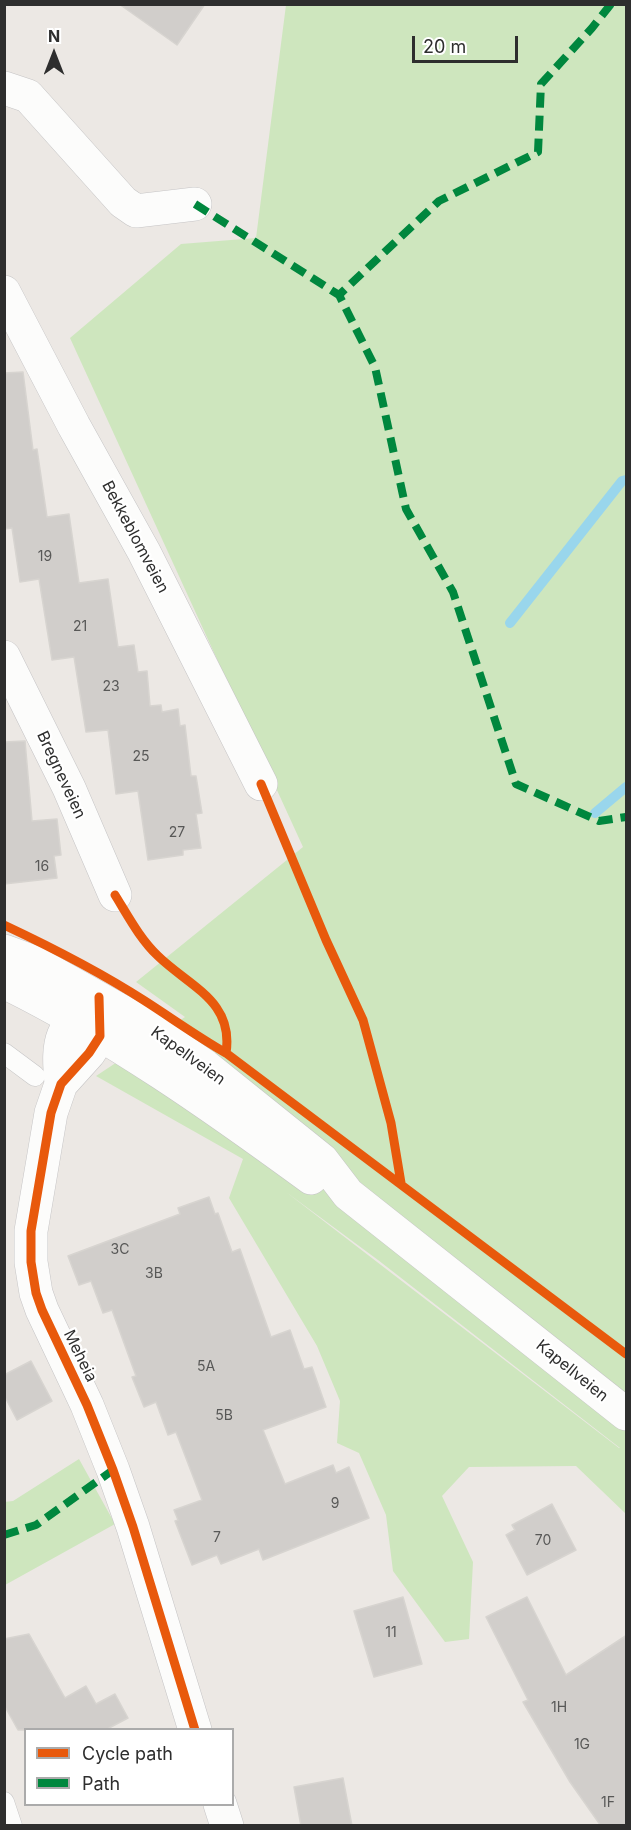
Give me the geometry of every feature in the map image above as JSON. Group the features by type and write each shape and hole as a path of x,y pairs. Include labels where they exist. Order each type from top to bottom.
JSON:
{"street":[{"path":"4,88 28,96 123,202 136,211 195,204"},
{"name":"Bekkeblomveien","path":"4,292 68,416 144,552 261,784"},
{"name":"Bregneveien","path":"4,657 69,788 114,895"},
{"name":"Kapellveien","path":"4,951 34,962 139,1021 236,1091 322,1160 348,1194 627,1414"},
{"name":"Kapellveien","path":"4,982 73,1018 226,1116 311,1179 348,1194"},
{"path":"99,997 100,1036"},
{"name":"Meheia","path":"99,997 73,1018 63,1035 48,1080 51,1113 32,1231 31,1262 36,1293 60,1351 87,1405 133,1527 194,1728"},
{"name":"Meheia","path":"48,1080 89,1053 100,1036"},
{"path":"221,1806 227,1826"}],"lane":[{"path":"4,1053 48,1080"},
{"path":"4,1802 12,1826"}],"green space":[{"path":"286,5 626,5 626,1514 576,1466 469,1467 442,1496 473,1562 469,1639 445,1642 393,1571 386,1515 359,1453 337,1443 340,1401 317,1346 229,1198 243,1159 96,1076 185,1017 136,982 303,847 70,338 181,244 256,238","holes":["286,1192 378,1260 620,1448"]},
{"path":"79,1459 115,1524 5,1585 4,1502 13,1501"}],"building":[{"path":"119,4 205,4 177,45"},
{"path":"23,372 33,450 37,449 47,517 69,514 79,583 108,579 118,647 134,645 138,672 147,671 150,706 161,705 162,712 178,709 180,726 185,725 191,776 196,776 202,813 196,814 201,848 183,850 183,855 148,860 138,791 116,794 108,730 86,732 74,657 52,660 39,579 20,582 12,528 4,529 4,373"},
{"path":"25,741 32,821 57,819 61,855 54,856 57,878 4,884 4,742"},
{"path":"209,1197 215,1214 218,1213 232,1252 240,1249 271,1337 290,1330 304,1369 312,1367 326,1407 263,1430 285,1484 333,1465 336,1473 349,1467 369,1518 263,1560 259,1549 221,1564 217,1555 192,1565 175,1521 178,1520 174,1510 202,1500 176,1432 168,1435 156,1402 144,1407 132,1377 136,1376 112,1310 103,1313 91,1281 79,1285 68,1256 180,1214 178,1208"},
{"path":"31,1361 52,1401 17,1420 4,1395 4,1375"},
{"path":"552,1504 576,1550 527,1575 506,1535 515,1530 512,1525"},
{"path":"403,1597 422,1664 374,1677 354,1611"},
{"path":"527,1597 566,1675 627,1635 627,1826 601,1826 570,1782 523,1702 528,1700 486,1617"},
{"path":"29,1634 65,1698 86,1686 96,1704 115,1694 128,1718 109,1728 24,1728 24,1730 18,1730 4,1705 4,1639"},
{"path":"343,1778 352,1826 301,1826 294,1787"}],"waterway":[{"path":"510,623 622,481 626,480"},
{"path":"595,813 626,787"}],"marked path":[{"path":"611,4 541,84 538,152 439,201 339,295 375,367 406,509 453,592 516,784 599,821 626,817"},
{"path":"195,204 339,295"},
{"path":"4,1535 36,1525 113,1470"}],"cycle path":[{"path":"261,784 326,940 363,1020 391,1123 401,1183"},
{"path":"115,895 135,927 158,956 196,987 216,1008 223,1020 227,1035 226,1053"},
{"path":"4,925 111,980 226,1053 626,1354"},
{"path":"99,997 100,1036 89,1053 61,1084 51,1113 31,1231 31,1262 36,1293 42,1310 87,1405 133,1527 194,1728"}]}
